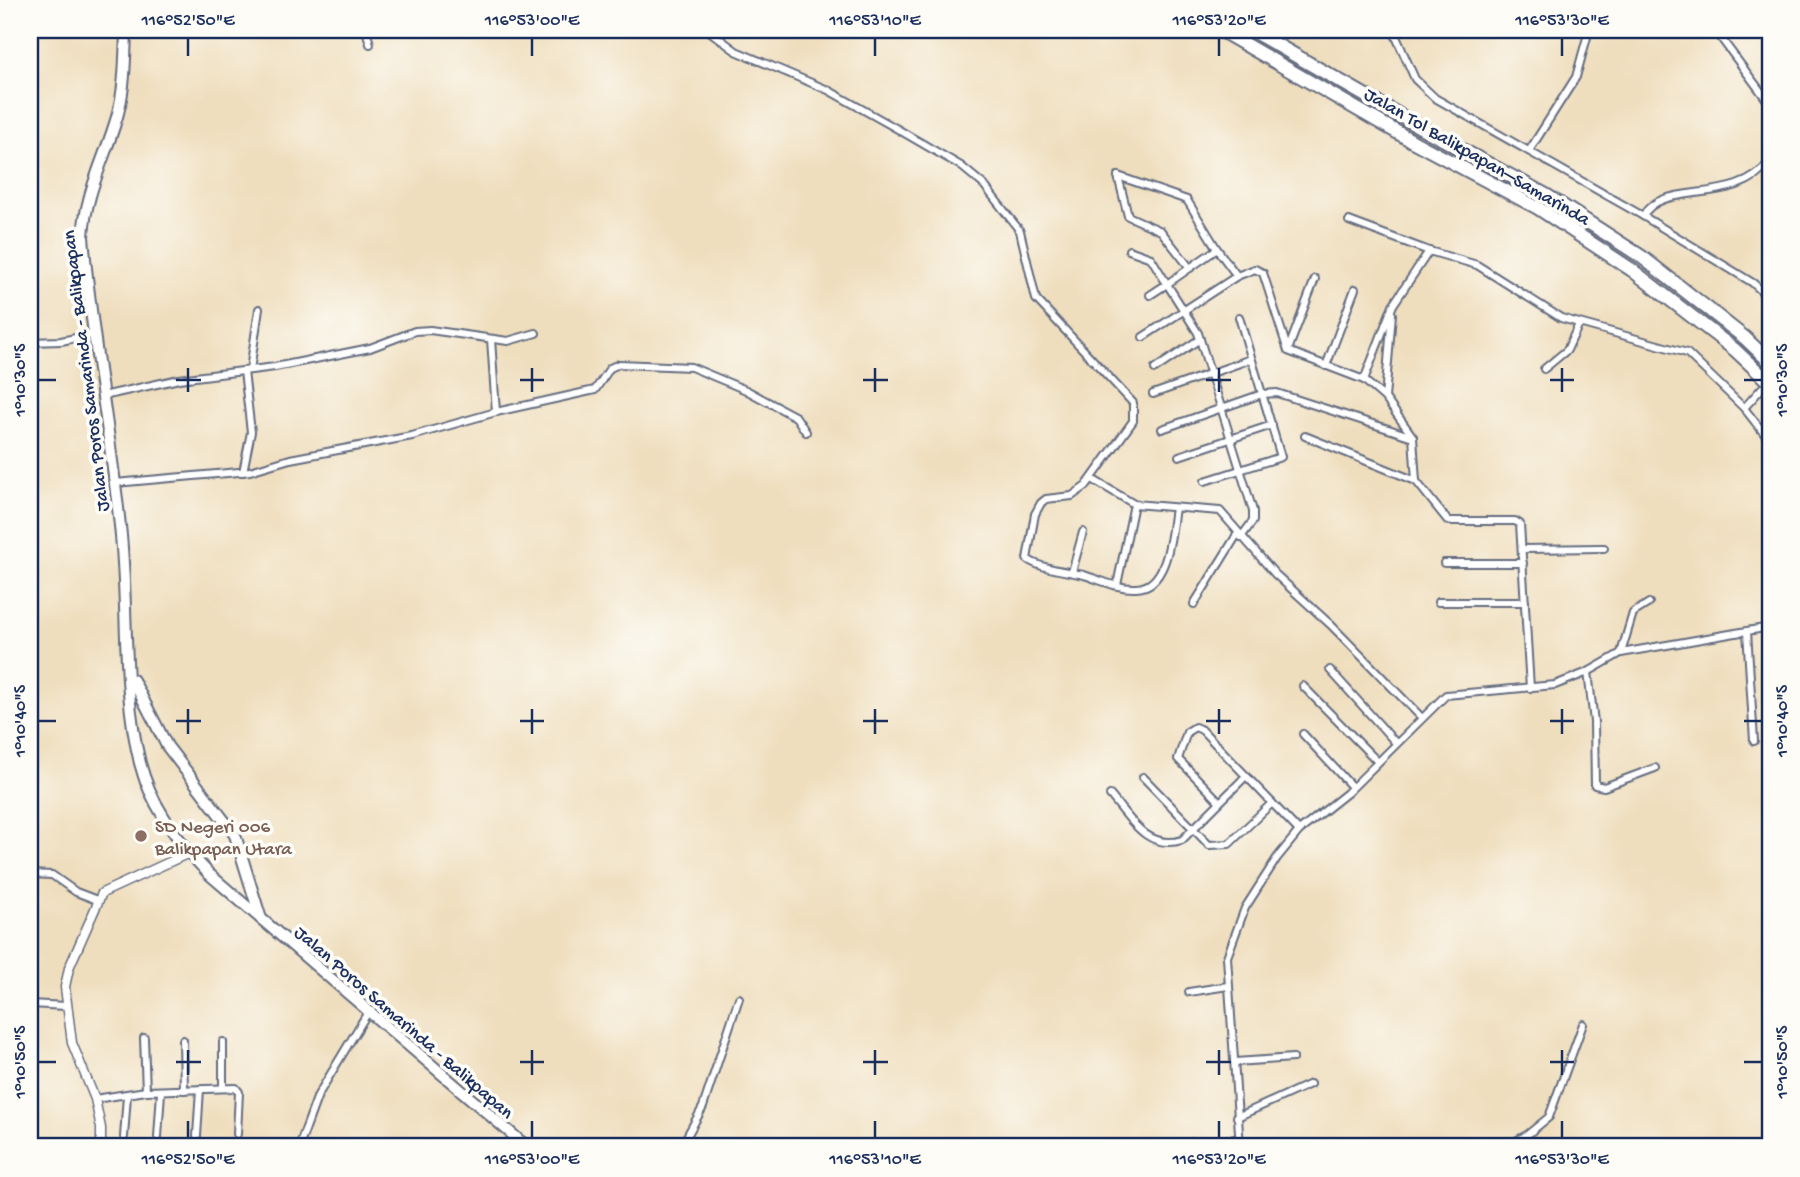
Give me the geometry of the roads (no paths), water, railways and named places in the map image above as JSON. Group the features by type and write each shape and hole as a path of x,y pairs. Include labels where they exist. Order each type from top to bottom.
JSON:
{"highway":[{"name":"Jalan Poros Samarinda - Balikpapan","path":"126,30 124,79 118,115 94,180 83,220 94,334 124,562 134,730 145,780 170,828 189,853 261,921 527,1147"},
{"name":"Jalan Tol Balikpapan–Samarinda","path":"1220,30 1414,142 1538,208 1633,270 1735,350 1766,386"},
{"name":"Jalan Tol Balikpapan–Samarinda","path":"1251,30 1546,195 1642,257 1745,338 1770,362"},
{"name":"Jalan Poros Samarinda - Balikpapan","path":"129,671 167,746 234,835 261,921"}],"street":[{"path":"366,30 370,44"},
{"path":"708,30 736,51 828,90 961,166 984,184 1020,231 1037,299 1133,403 1133,421 1092,479 1072,496 1042,501 1035,514 1027,549 1030,562 1134,589 1147,587 1156,580 1165,559 1175,508"},
{"path":"1393,30 1404,61 1422,88 1492,133 1643,216 1753,283 1770,299"},
{"path":"1529,151 1576,77 1589,30"},
{"path":"1715,30 1770,104"},
{"path":"1643,216 1646,209 1669,195 1700,195 1731,187 1750,179 1770,161"},
{"path":"1189,268 1161,231 1128,216 1118,176 1187,200 1237,276"},
{"path":"1349,220 1429,251 1477,265 1561,318 1687,353 1744,408 1770,441"},
{"path":"1150,295 1217,249"},
{"path":"1129,250 1151,258 1200,339 1254,519 1239,535 1194,604"},
{"path":"1364,380 1393,305 1429,251"},
{"path":"1143,337 1237,276 1255,269 1264,273 1288,351"},
{"path":"1288,351 1315,279"},
{"path":"1326,366 1354,289"},
{"path":"1385,398 1393,305"},
{"path":"243,472 251,432 247,370 259,309"},
{"path":"1205,481 1280,459 1281,452 1240,317"},
{"path":"1544,369 1567,351 1579,324"},
{"path":"103,396 206,374 247,370 370,348 423,330 508,341 536,333"},
{"path":"30,342 61,341 94,334"},
{"path":"491,339 496,412"},
{"path":"1155,369 1200,339"},
{"path":"1288,351 1364,380 1385,398 1413,437 1416,481"},
{"path":"1153,394 1251,359"},
{"path":"115,483 243,472 290,459 412,436 496,412 595,390 610,368 619,364 691,367 746,390 796,417 806,432"},
{"path":"1744,408 1766,386"},
{"path":"1162,429 1262,394 1291,395 1413,437"},
{"path":"1179,456 1272,425"},
{"path":"1304,436 1416,481 1451,523 1518,522 1530,688"},
{"path":"1092,479 1134,504 1213,508 1225,515 1239,535 1421,717"},
{"path":"1118,585 1134,504"},
{"path":"1072,572 1083,532"},
{"path":"1522,549 1604,548"},
{"path":"1444,563 1523,563"},
{"path":"1438,602 1525,602"},
{"path":"1622,653 1633,613 1649,603"},
{"path":"1240,1147 1237,1139 1235,1062 1227,957 1237,926 1259,885 1299,831 1352,788 1421,717 1442,697 1451,693 1555,685 1588,672 1622,653 1770,627"},
{"path":"1747,631 1754,741"},
{"path":"1330,670 1396,743"},
{"path":"1588,672 1594,722 1595,785 1604,787 1656,768"},
{"path":"1303,685 1377,761"},
{"path":"1219,802 1178,759 1182,742 1191,728 1202,730 1299,831"},
{"path":"1303,734 1352,788"},
{"path":"1143,776 1209,845 1230,844 1272,803"},
{"path":"1110,795 1151,839 1176,842 1193,829 1245,777"},
{"path":"101,1147 102,1128 95,1099 74,1051 66,1006 69,968 97,900 113,886 189,853"},
{"path":"30,874 52,875 76,892 97,900"},
{"path":"1189,992 1228,986"},
{"path":"681,1147 703,1107 739,998"},
{"path":"30,1004 66,1006"},
{"path":"299,1147 318,1095 368,1012"},
{"path":"1505,1147 1527,1135 1549,1117 1583,1024"},
{"path":"144,1038 146,1091"},
{"path":"183,1040 184,1090"},
{"path":"223,1042 223,1088"},
{"path":"1235,1062 1293,1058"},
{"path":"1237,1117 1310,1084"},
{"path":"197,1136 200,1089"},
{"path":"95,1099 146,1091 238,1089 237,1134"},
{"path":"159,1137 162,1092"},
{"path":"124,1137 127,1095"},
{"path":"1138,1147 1237,1139"}],"place":[{"name":"SD Negeri 006 Balikpapan Utara","path":"141,836"}]}
